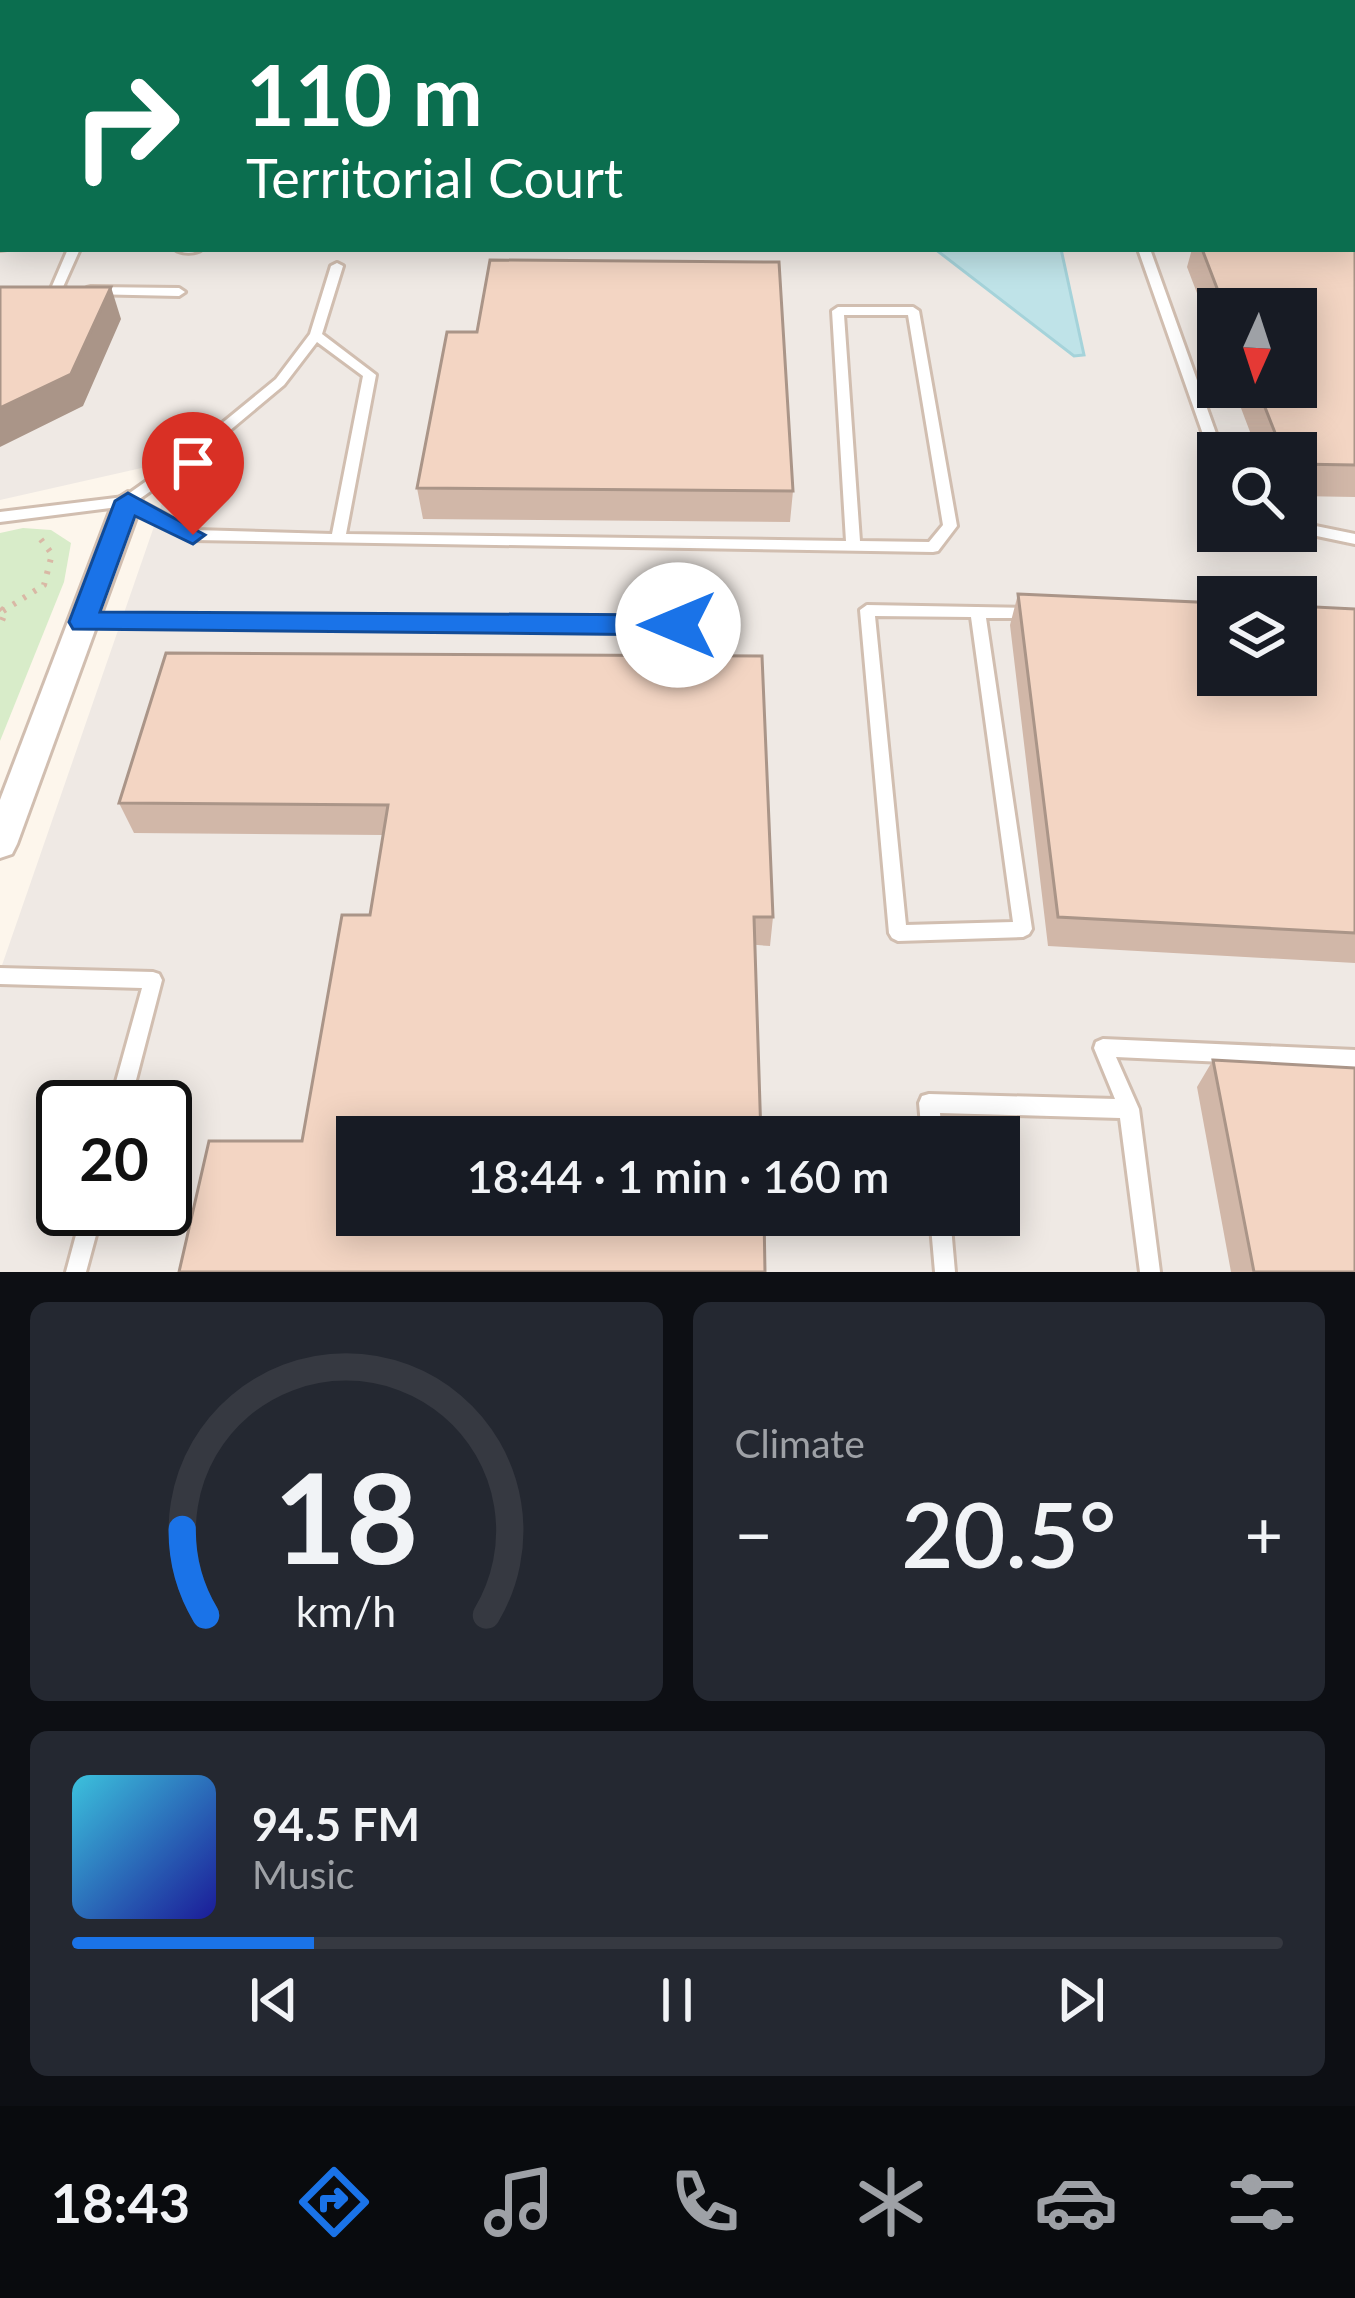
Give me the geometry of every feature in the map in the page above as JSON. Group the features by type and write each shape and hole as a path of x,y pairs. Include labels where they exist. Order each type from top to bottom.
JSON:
{"street":[{"path":"0,844 128,501"}],"lane":[{"path":"73,252 56,291 179,292"},
{"path":"1145,252 1209,432"},
{"path":"0,517 128,501 280,382 316,335 337,266"},
{"path":"128,501 193,535 933,548 950,526 914,310 838,311 853,546"},
{"path":"316,335 370,375 338,538"},
{"path":"1317,531 1355,539"},
{"path":"978,612 1023,928 898,933 867,610 978,612 1043,614"},
{"path":"83,622 723,625"},
{"path":"0,976 152,980 126,1080"},
{"path":"1150,1272 1129,1109 1103,1048 1355,1059"},
{"path":"930,1116 928,1103 1129,1109"},
{"path":"76,1272 86,1236"},
{"path":"942,1236 945,1272"}],"path":[{"path":"0,626 1,609 35,595 52,568 52,554 34,528"}],"shaded area":[{"path":"0,252 1355,252 1355,1272 0,1272 0,971 177,460 0,500"}],"green space":[{"path":"23,528 51,530 71,543 64,582 0,741 0,533"}],"water":[{"path":"939,252 1062,252 1084,355 1074,356"}],"building":[{"path":"1203,252 1355,252 1355,465 1317,464 1317,432 1275,432 1265,408 1317,408 1317,288 1217,288"},
{"path":"490,260 779,262 793,491 417,488 447,332 477,332"},
{"path":"0,287 111,287 71,374 0,408"},
{"path":"1018,594 1197,602 1197,696 1317,696 1317,607 1355,609 1355,933 1058,917"},
{"path":"166,653 762,656 773,917 754,917 760,1116 336,1116 336,1236 764,1236 765,1272 179,1272 187,1236 192,1236 192,1215 209,1141 302,1141 342,915 370,915 388,805 119,803"},
{"path":"1213,1060 1355,1068 1355,1272 1254,1272"}],"route":[{"path":"193,535 128,501 83,622 678,625"}]}
